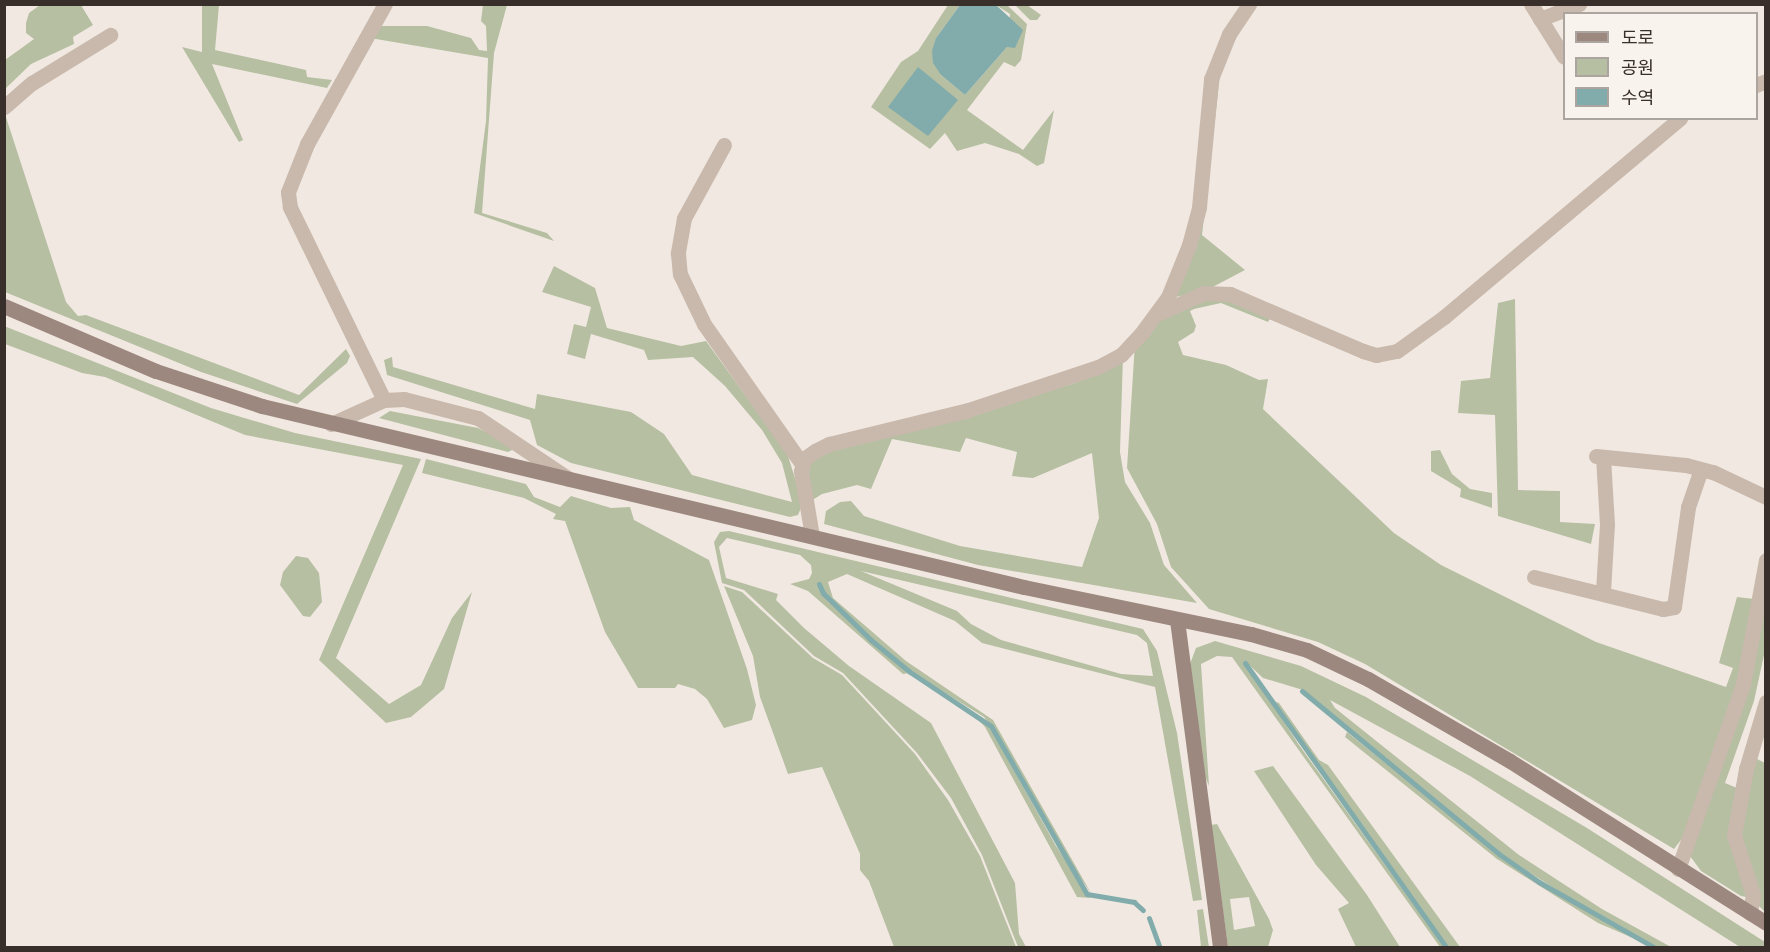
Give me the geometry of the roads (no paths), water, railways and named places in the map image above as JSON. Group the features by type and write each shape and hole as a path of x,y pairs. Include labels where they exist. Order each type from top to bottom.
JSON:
{"main road":[{"path":"4,306 201,388 331,424 1177,620 1251,634 1338,663 1510,761 1766,923"},
{"path":"1177,620 1220,948"}],"street":[{"path":"384,400 290,207 288,192 307,144 385,4"},
{"path":"802,464 830,444 968,410 1098,366 1120,355 1156,315 1177,277 1199,207 1211,79 1229,34 1249,4"},
{"path":"1531,4 1563,55"},
{"path":"1540,19 1579,4"},
{"path":"4,107 32,83 110,35"},
{"path":"1156,315 1204,293 1230,294 1363,351 1376,355 1397,351 1444,317 1678,120"},
{"path":"724,145 684,218 678,253 680,273 704,324 802,464 812,536"},
{"path":"331,424 384,400 404,399 478,418 572,481"},
{"path":"1603,592 1607,524 1599,456 1713,471 1766,497"},
{"path":"1534,577 1603,592 1663,609 1674,607 1688,507 1701,470"},
{"path":"1678,869 1743,684 1766,560"},
{"path":"1750,912 1753,895 1734,835 1746,769 1766,702"}],"water":[{"path":"960,5 996,5 1023,30 1015,48 1007,47 965,95 941,75 933,63 932,51 936,38"},
{"path":"918,67 958,100 928,136 888,107"}],"waterway":[{"path":"819,584 823,593 871,640 910,672 991,726 1087,894 1134,902 1143,910"},
{"path":"1245,663 1447,948"},
{"path":"1302,691 1499,854 1539,882 1655,948"},
{"path":"1149,918 1160,948"}]}
